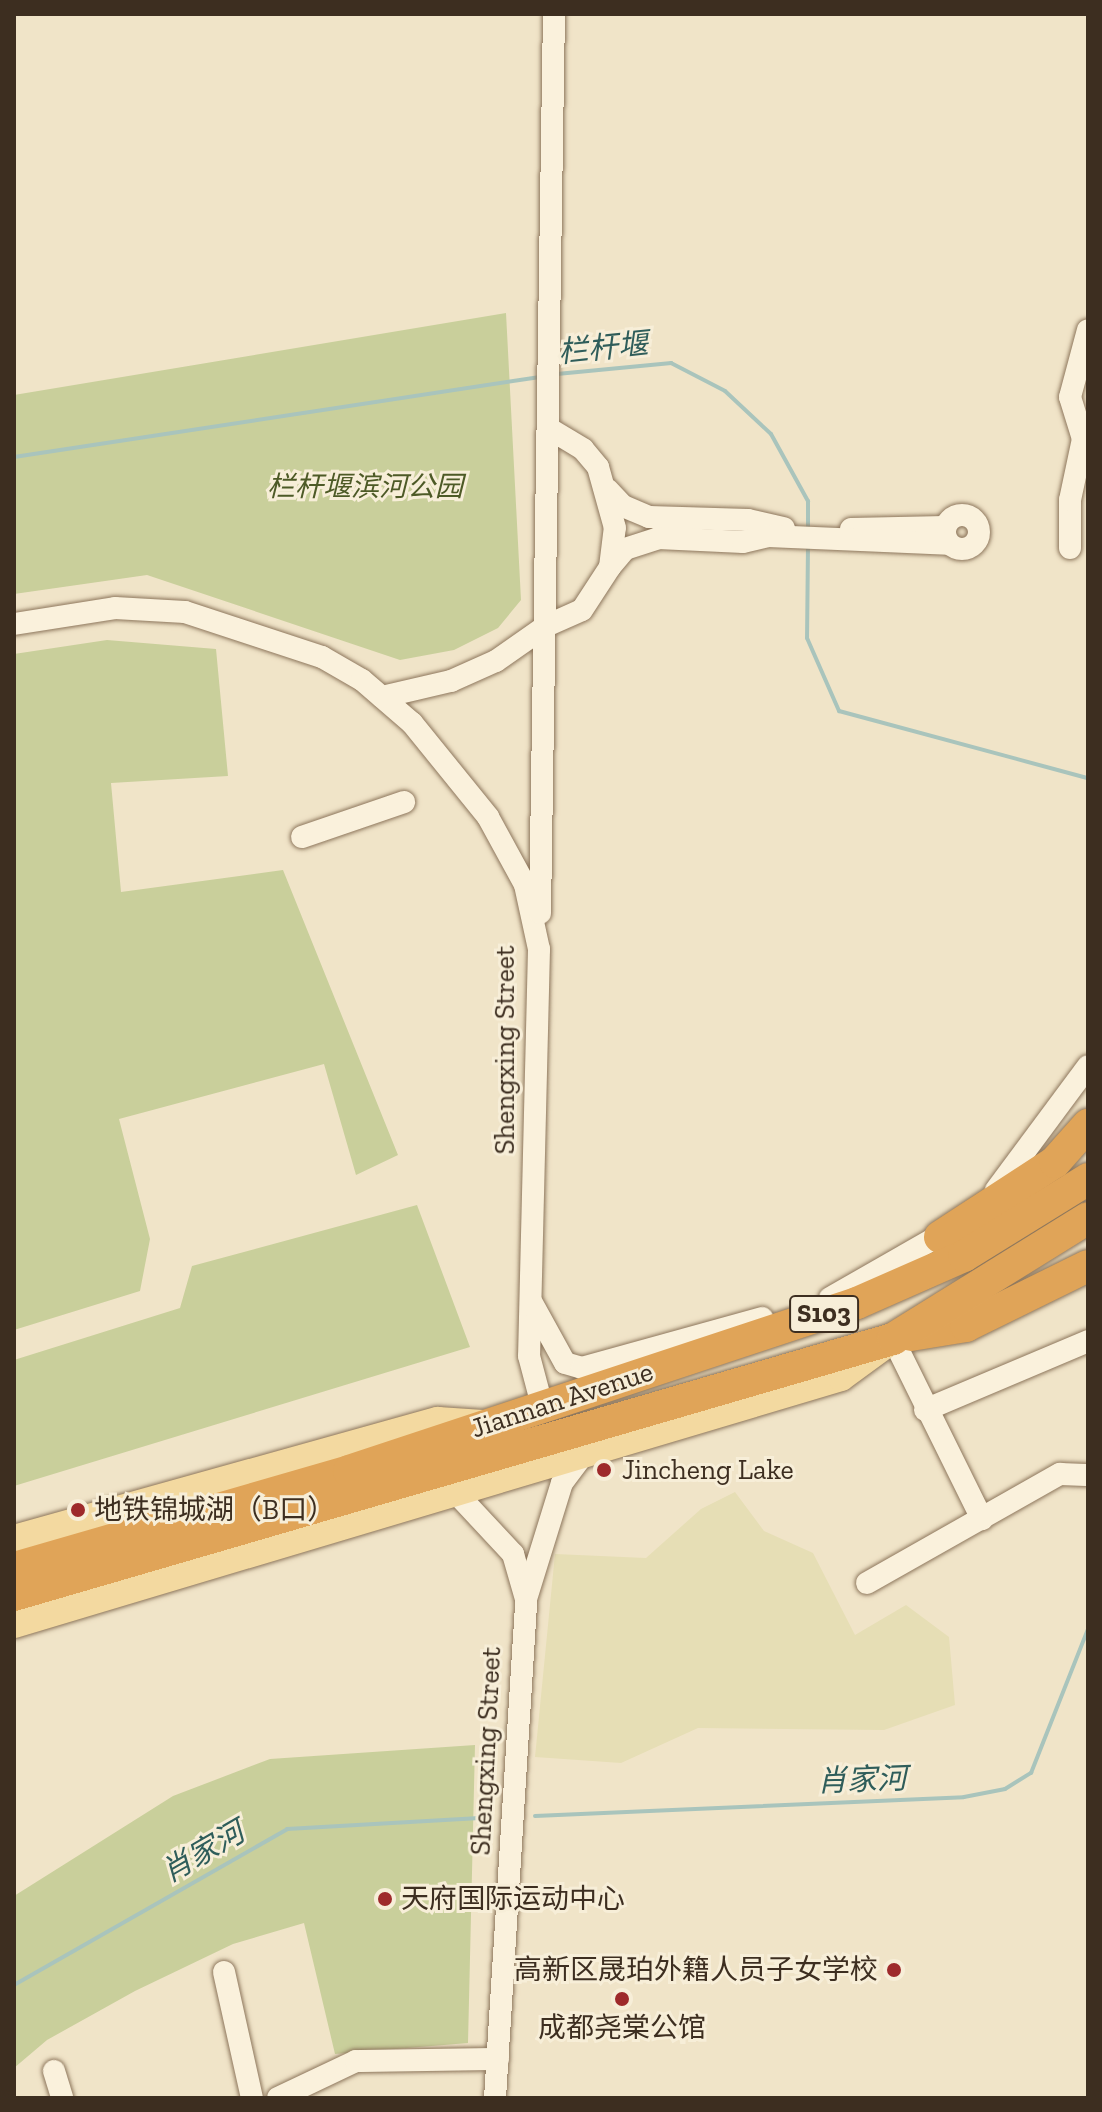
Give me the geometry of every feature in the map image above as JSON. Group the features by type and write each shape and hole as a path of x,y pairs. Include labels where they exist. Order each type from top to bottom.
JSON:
{"highway":[{"path":"940,1237 1055,1162 1088,1125"},
{"name":"Jiannan Avenue","path":"14,1568 349,1471 857,1303 964,1256 1088,1179"},
{"name":"Jiannan Avenue","path":"14,1595 893,1339 1088,1218"},
{"path":"893,1339 966,1326 1088,1266"}],"main road":[{"path":"14,1624 458,1495 841,1377 893,1339"},
{"path":"14,1539 438,1421 484,1424"}],"street":[{"path":"539,949 550,419 548,350 554,14"},
{"path":"1070,548 1070,500 1083,439 1070,397 1088,330"},
{"path":"550,419 583,449 608,490 623,506 649,517 748,520 780,533"},
{"path":"608,490 615,528 610,567"},
{"path":"382,697 473,672 546,626 582,610 625,549 658,538 780,533 947,535"},
{"name":"Shengxing Street","path":"14,624 115,608 185,612 322,657 382,697 421,732 488,817 525,885 539,949 529,1356 543,1409"},
{"path":"302,837 404,802"},
{"path":"532,1302 565,1363 582,1368 843,1293 940,1237 985,1203 1022,1161 1088,1066"},
{"path":"893,1339 925,1410 982,1519"},
{"path":"925,1410 1088,1341"},
{"path":"526,1599 562,1483 581,1458"},
{"path":"867,1583 1060,1474 1086,1475"},
{"path":"458,1495 513,1554 526,1599"},
{"name":"Shengxing Street","path":"495,2098 526,1599"},
{"path":"224,1972 252,2098"},
{"path":"278,2098 356,2061 498,2059"},
{"path":"54,2071 62,2098"}],"shaded area":[{"path":"735,1492 764,1531 813,1553 855,1635 906,1605 949,1637 955,1705 884,1730 698,1728 621,1763 535,1757 555,1554 646,1558 701,1509"}],"green space":[{"name":"栏杆堰滨河公园","path":"506,313 521,600 498,628 454,650 400,660 147,575 14,594 14,395"},
{"path":"107,640 216,649 228,776 111,783 121,892 283,870 398,1155 356,1175 324,1064 119,1119 150,1239 140,1291 14,1330 14,654"},
{"path":"417,1205 470,1347 14,1486 14,1360 180,1308 192,1266"},
{"path":"475,1745 468,2043 335,2054 304,1923 233,1944 135,1991 47,2040 14,2068 14,1896 173,1796 270,1759"}],"waterway":[{"name":"栏杆堰","path":"557,374 671,363 725,391 771,434 808,501 808,529"},
{"name":"栏杆堰","path":"14,457 540,377"},
{"name":"栏杆堰","path":"808,546 807,638 839,711 1088,778"},
{"name":"肖家河","path":"535,1816 964,1797 1005,1789 1031,1773 1088,1629"},
{"name":"肖家河","path":"14,1985 287,1829 480,1818"}],"place":[{"name":"Jincheng Lake","path":"604,1470"},
{"name":"地铁锦城湖（B口）","path":"78,1510"},
{"name":"天府国际运动中心","path":"385,1899"},
{"name":"高新区晟珀外籍人员子女学校","path":"894,1970"},
{"name":"成都尧棠公馆","path":"622,1999"}]}
